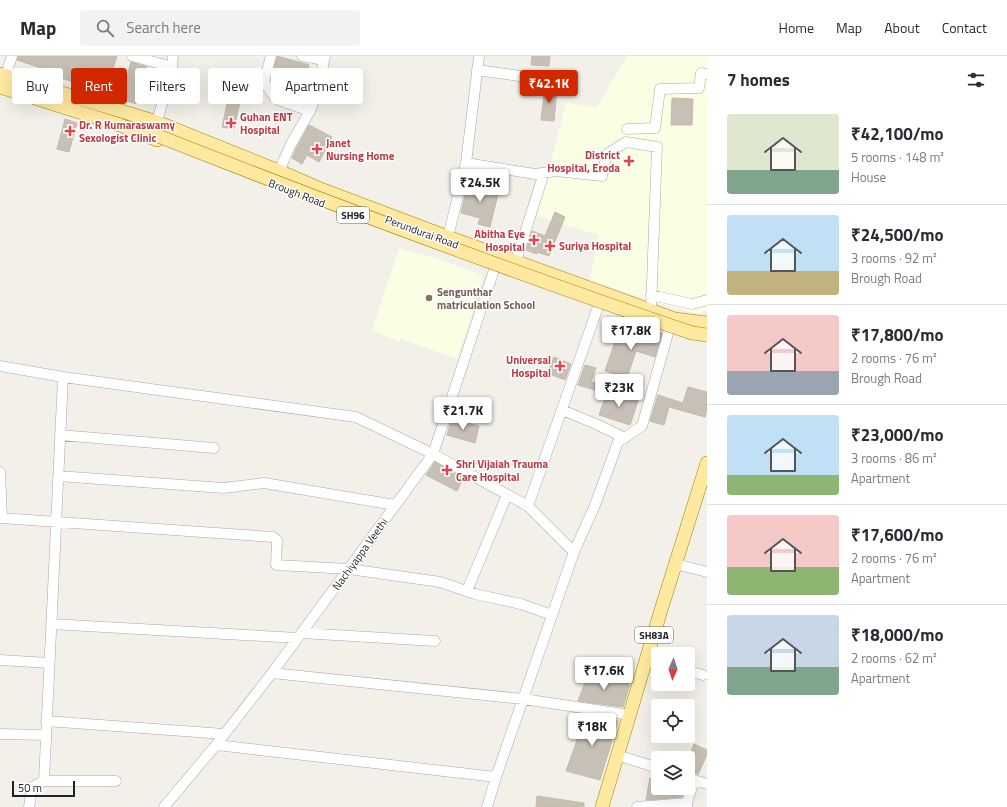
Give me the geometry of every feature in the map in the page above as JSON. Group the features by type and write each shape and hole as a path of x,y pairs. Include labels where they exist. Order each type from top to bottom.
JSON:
{"main road":[{"name":"Perundurai Road","path":"2,79 121,110 248,172 475,257 685,331 692,333 706,329"},
{"name":"Brough Road","path":"2,79 437,247 669,330 707,342"},
{"name":"Perundurai Road","path":"120,125 152,126"},
{"name":"Brough Road","path":"152,126 279,171 318,188 499,255 706,329"},
{"name":"SH83A","path":"656,647 675,564 707,463"},
{"name":"SH83A","path":"602,807 630,715 651,664"}],"street":[{"path":"2,79 12,56"},
{"path":"132,56 172,68 173,56"},
{"path":"271,56 264,82 268,88 276,99 310,111"},
{"path":"279,171 291,144 310,111 318,89 324,58 302,56"},
{"path":"448,236 466,163 479,56"},
{"path":"477,70 562,82"},
{"path":"627,129 655,128 660,89 699,88 701,73 707,74"},
{"path":"152,126 160,104"},
{"path":"466,163 534,174 556,171 602,176 607,154 626,142 657,147 651,310"},
{"path":"516,261 544,173"},
{"name":"Nachiyappa Veethi","path":"164,807 216,745 272,673 433,454 499,255"},
{"path":"651,295 692,304 707,300"},
{"path":"528,506 599,304"},
{"path":"487,807 574,552 595,505 618,442 642,426 669,330"},
{"path":"0,366 63,377 356,417 433,454 528,506 574,552"},
{"path":"44,782 55,521 63,377"},
{"path":"562,410 625,438"},
{"path":"60,435 214,448"},
{"path":"0,472 1,518 273,537 277,540 276,565 348,569 440,582 475,594 521,604 552,615"},
{"path":"58,476 224,488 264,483 395,505"},
{"path":"467,591 507,495"},
{"path":"675,564 707,572"},
{"path":"51,624 435,641"},
{"path":"0,660 49,663"},
{"path":"272,673 523,699 630,715"},
{"path":"695,673 703,675"},
{"path":"46,721 224,734"},
{"path":"0,734 46,734"},
{"path":"216,745 496,777"},
{"path":"617,755 651,766"},
{"path":"695,780 707,784"},
{"path":"29,807 32,787 44,782 116,781"},
{"path":"637,807 687,805 689,795"}],"shaded area":[{"name":"District Hospital, Eroda","path":"627,56 707,56 707,309 698,314 590,281 598,235 537,216 566,103 597,107"},
{"name":"Sengunthar matriculation School","path":"399,248 483,275 457,359 401,338 399,342 372,330"}],"building":[{"path":"18,56 117,56 113,68 71,68 71,81 63,78 63,68 41,68 17,60"},
{"path":"277,56 309,65 308,68 274,68"},
{"path":"532,56 550,56 549,66 531,65"},
{"path":"131,62 147,67 135,68 135,103 127,101 127,77"},
{"path":"545,86 557,88 554,121 541,120"},
{"path":"672,98 693,99 692,125 671,125"},
{"path":"227,104 240,104 234,129 222,127"},
{"path":"65,119 77,123 69,152 57,149"},
{"path":"309,125 332,137 319,162 307,155 302,164 292,158"},
{"path":"468,183 499,190 490,227 478,224 480,218 461,213"},
{"path":"555,212 565,217 549,256 526,250 532,231 545,236"},
{"path":"619,330 649,340 652,330 662,333 655,357 636,351 627,378 605,371"},
{"path":"554,357 571,364 565,380 547,373"},
{"path":"585,365 596,368 591,382 607,387 605,393 578,385"},
{"path":"688,387 707,392 707,410 705,417 669,407 664,425 650,421 658,395 683,403"},
{"path":"607,392 638,401 630,425 599,415"},
{"path":"452,419 479,426 475,443 447,435"},
{"path":"435,462 463,478 457,491 426,475"},
{"path":"588,674 630,684 623,707 578,701"},
{"path":"586,715 618,721 600,780 566,771"},
{"path":"694,744 707,750 707,755 698,774 695,773 695,751 691,751"},
{"path":"650,778 651,795 683,795 682,797 646,800"},
{"path":"537,796 584,803 584,807 536,807"}],"place":[{"name":"Guhan ENT Hospital","path":"231,123"},
{"name":"Dr. R Kumaraswamy Sexologist Clinic","path":"70,131"},
{"name":"Janet Nursing Home","path":"317,149"},
{"name":"District Hospital, Eroda","path":"629,161"},
{"name":"Abitha Eye Hospital","path":"534,240"},
{"name":"Suriya Hospital","path":"550,246"},
{"name":"Sengunthar matriculation School","path":"429,298"},
{"name":"Universal Hospital","path":"560,366"},
{"name":"Shri Vijaiah Trauma Care Hospital","path":"447,470"}]}
